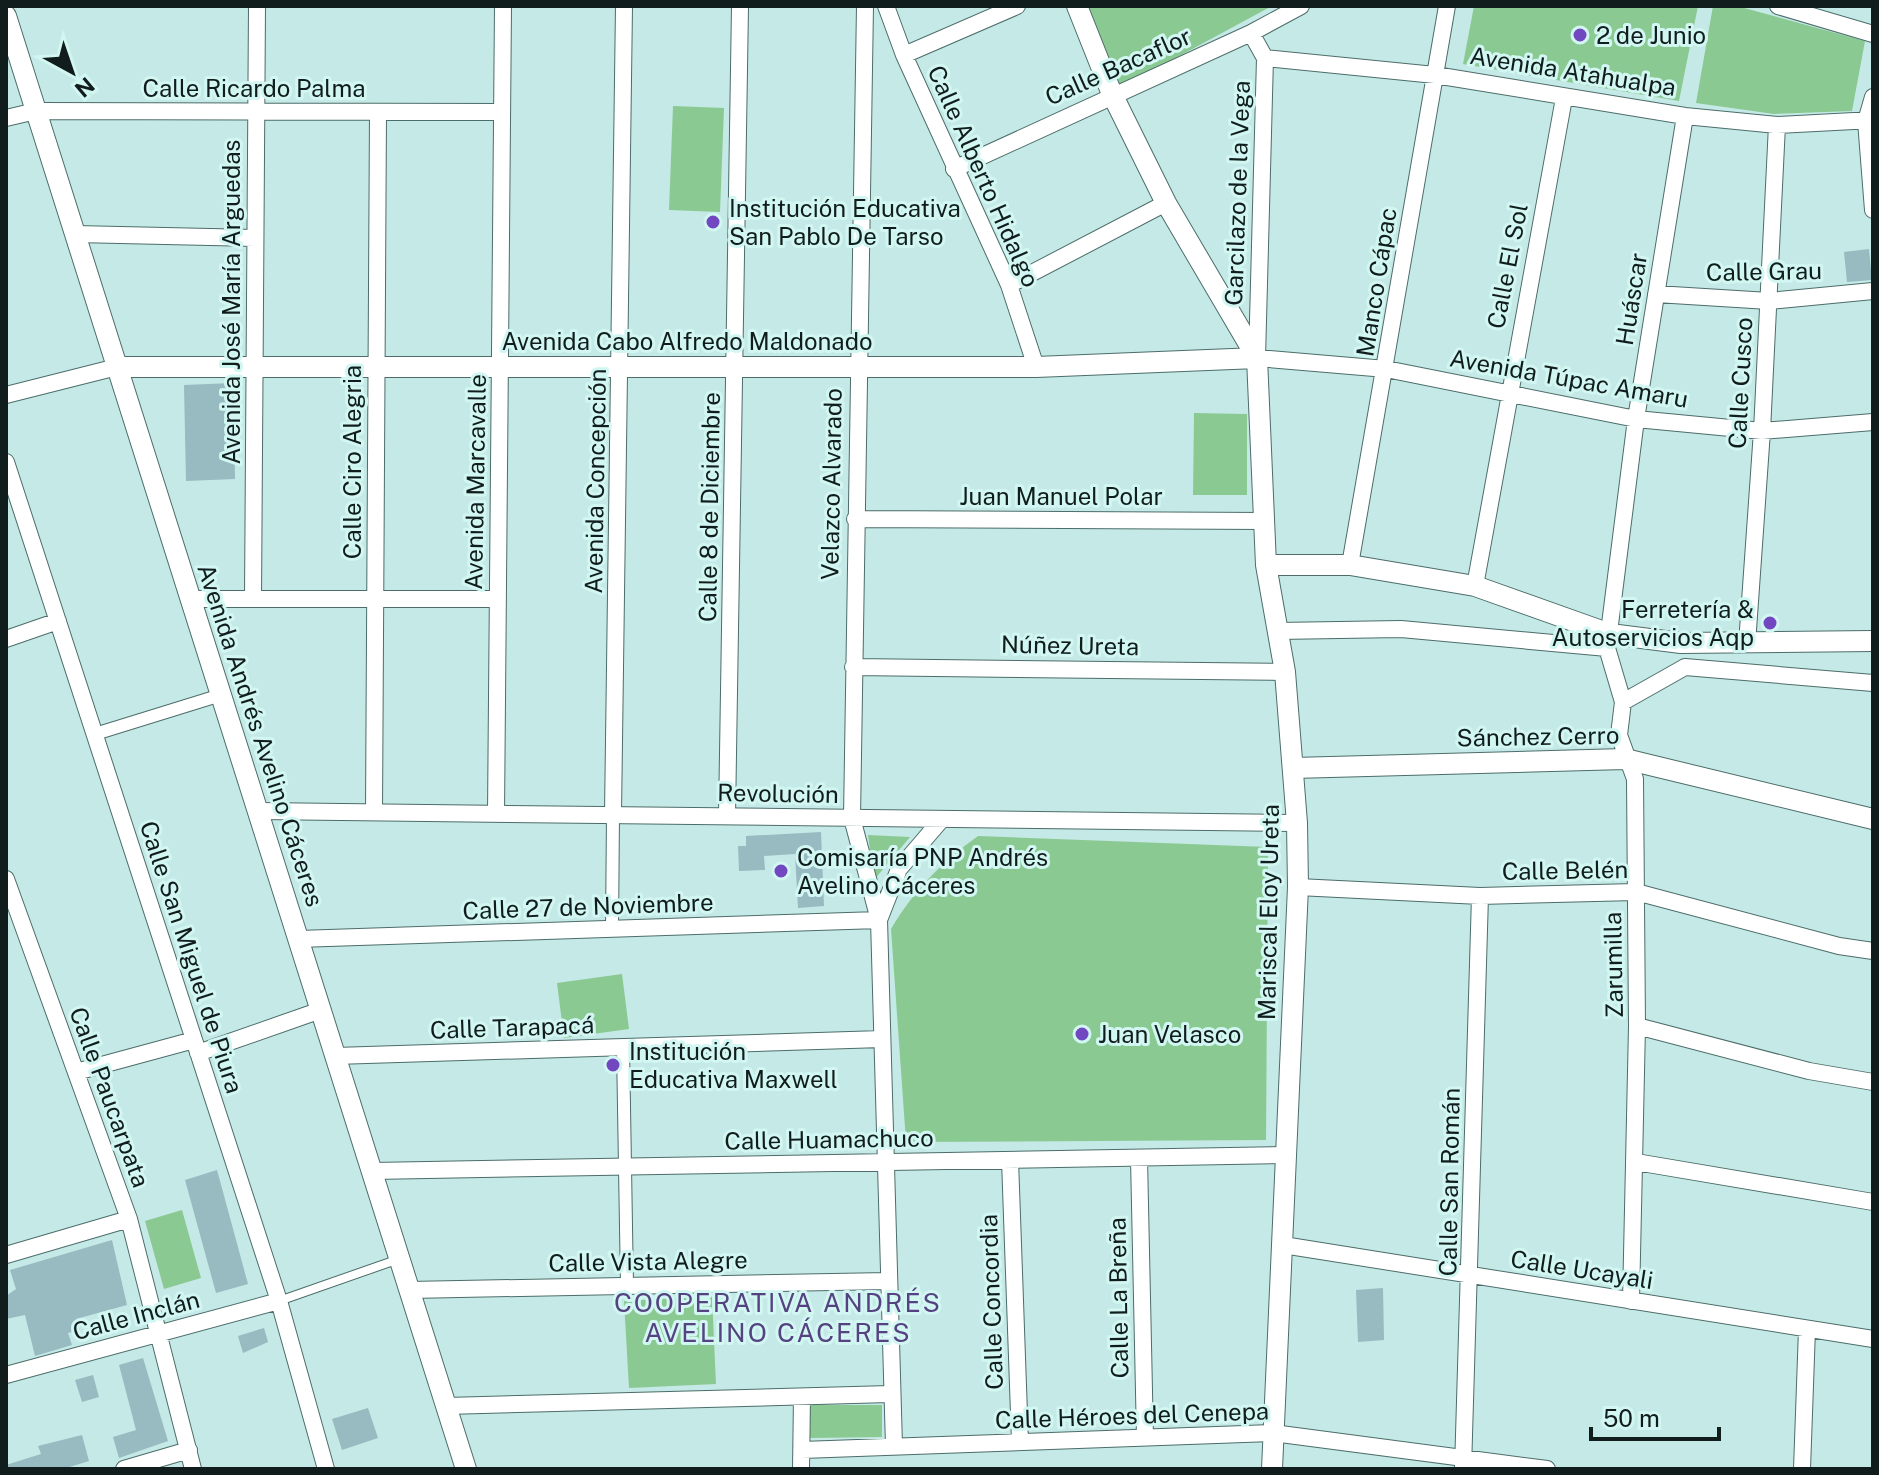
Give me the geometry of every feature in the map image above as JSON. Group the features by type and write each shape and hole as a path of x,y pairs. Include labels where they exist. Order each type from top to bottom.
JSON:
{"street":[{"name":"Avenida José María Arguedas","path":"253,599 257,6"},
{"name":"Avenida Marcavalle","path":"496,814 503,6"},
{"name":"Avenida Concepción","path":"613,814 622,367 624,6"},
{"name":"Calle 8 de Diciembre","path":"727,816 740,6"},
{"name":"Velazco Alvarado","path":"865,6 852,818 879,920"},
{"name":"Calle Alberto Hidalgo","path":"886,6 954,169 1009,285 1036,367"},
{"path":"904,55 1017,6"},
{"path":"1077,6 1112,94 1166,203 1257,358"},
{"name":"Calle Bacaflor","path":"954,169 1112,94 1251,33 1301,6"},
{"name":"Manco Cápac","path":"1350,565 1447,6"},
{"path":"1778,6 1873,34"},
{"name":"Avenida Andrés Avelino Cáceres","path":"6,16 466,1469"},
{"name":"Garcilazo de la Vega","path":"1251,33 1265,58 1257,358"},
{"name":"Avenida Atahualpa","path":"1265,58 1435,75 1685,116 1777,125 1869,120"},
{"path":"1873,97 1869,120 1873,210"},
{"name":"Calle El Sol","path":"1475,586 1564,98"},
{"name":"Calle Ricardo Palma","path":"6,118 36,111 502,112"},
{"name":"Calle Ciro Alegria","path":"374,812 378,112"},
{"name":"Huáscar","path":"1609,641 1636,419 1685,116"},
{"name":"Calle Cusco","path":"1747,644 1762,431 1777,125"},
{"path":"1009,285 1166,203"},
{"path":"75,234 255,238"},
{"name":"Calle Grau","path":"1656,294 1769,301 1873,291"},
{"name":"Avenida Cabo Alfredo Maldonado","path":"117,367 1036,367 1257,358"},
{"name":"Avenida Túpac Amaru","path":"1257,358 1386,369 1636,419 1762,431 1873,422"},
{"name":"Mariscal Eloy Ureta","path":"1257,358 1266,565 1285,672 1297,823 1298,887 1272,1469"},
{"path":"6,395 117,367"},
{"name":"Calle San Miguel de Piura","path":"6,462 279,1301 326,1469"},
{"name":"Juan Manuel Polar","path":"855,519 1266,521"},
{"path":"1266,565 1350,565 1475,586 1609,641"},
{"path":"191,599 498,599"},
{"path":"6,639 58,621"},
{"path":"1277,631 1401,629 1681,643 1873,641"},
{"name":"Zarumilla","path":"1609,641 1623,702 1619,735 1625,759 1635,779 1636,1162 1631,1301"},
{"path":"1681,643 1685,667"},
{"name":"Núñez Ureta","path":"853,667 1285,672"},
{"path":"1623,702 1685,667 1873,683"},
{"path":"95,734 221,695"},
{"name":"Sánchez Cerro","path":"1293,768 1625,759 1873,819"},
{"name":"Revolución","path":"258,811 1297,823"},
{"path":"612,929 613,814"},
{"path":"894,1446 890,1394 879,920 899,869 942,819"},
{"name":"Calle Paucarpata","path":"6,879 129,1219 193,1469"},
{"name":"Calle Belén","path":"1298,887 1480,896 1636,892 1839,946 1873,951"},
{"name":"Calle San Román","path":"1463,1463 1480,896"},
{"name":"Calle 27 de Noviembre","path":"298,939 879,920"},
{"path":"76,1072 196,1046 321,1010"},
{"path":"1637,1026 1809,1071 1873,1082"},
{"name":"Calle Tarapacá","path":"335,1056 882,1039"},
{"path":"623,1047 627,1286"},
{"name":"Calle Huamachuco","path":"372,1171 1287,1155"},
{"name":"Calle La Breña","path":"1139,1158 1145,1438"},
{"name":"Calle Concordia","path":"1010,1160 1020,1442"},
{"path":"1636,1162 1873,1202"},
{"path":"6,1255 129,1219"},
{"name":"Calle Ucayali","path":"1283,1245 1873,1339"},
{"name":"Calle Vista Alegre","path":"409,1290 888,1281"},
{"name":"Calle Inclán","path":"6,1375 279,1301"},
{"path":"1802,1469 1807,1329"},
{"path":"446,1406 890,1394"},
{"path":"801,1469 802,1397"},
{"name":"Calle Héroes del Cenepa","path":"802,1450 1273,1433 1463,1463 1547,1469"},
{"path":"124,1469 189,1450"}],"lane":[{"path":"279,1301 400,1259"}],"green space":[{"path":"1085,6 1272,6 1120,88"},
{"name":"2 de Junio","path":"1474,6 1698,6 1679,101 1463,64"},
{"path":"1713,6 1737,6 1865,41 1852,111 1774,114 1696,103"},
{"path":"673,106 724,108 720,212 669,210"},
{"path":"1194,413 1247,414 1247,495 1193,495"},
{"path":"868,835 910,837 874,880"},
{"name":"Juan Velasco","path":"978,836 1268,847 1266,1140 906,1142 891,929 930,878"},
{"path":"622,974 629,1029 564,1038 557,983"},
{"path":"182,1210 201,1278 164,1289 145,1221"},
{"path":"712,1296 716,1384 629,1388 624,1301"},
{"path":"809,1405 882,1405 882,1437 810,1438"}],"building":[{"path":"1869,249 1872,280 1847,282 1844,252"},
{"path":"233,383 235,479 186,481 184,385"},
{"path":"821,832 824,906 798,908 795,854 764,856 765,870 739,871 738,846 746,846 746,836"},
{"path":"217,1170 248,1284 216,1293 185,1180"},
{"path":"112,1240 127,1305 76,1319 80,1330 68,1333 72,1345 35,1356 25,1315 6,1319 6,1296 16,1289 10,1270"},
{"path":"1383,1288 1384,1340 1358,1342 1356,1290"},
{"path":"264,1328 268,1342 243,1353 238,1336"},
{"path":"143,1358 168,1441 119,1458 113,1437 136,1430 119,1365"},
{"path":"93,1375 99,1397 82,1402 75,1380"},
{"path":"368,1408 378,1438 342,1450 332,1419"},
{"path":"82,1435 89,1461 63,1469 6,1469 6,1465 41,1454 38,1446"}],"place":[{"name":"2 de Junio","path":"1580,35"},
{"name":"Institución Educativa San Pablo De Tarso","path":"713,222"},
{"name":"Ferretería & Autoservicios Aqp","path":"1770,623"},
{"name":"Comisaría PNP Andrés Avelino Cáceres","path":"781,871"},
{"name":"Juan Velasco","path":"1082,1034"},
{"name":"Institución Educativa Maxwell","path":"613,1065"}],"district":[{"name":"COOPERATIVA ANDRÉS AVELINO CÁCERES","path":"778,1317"}]}
